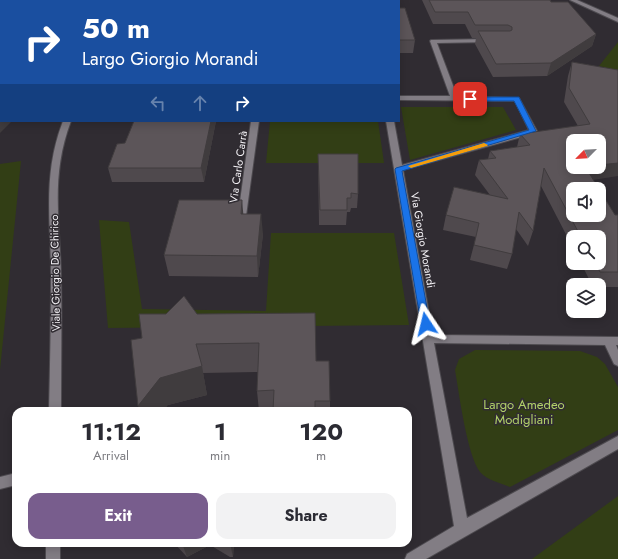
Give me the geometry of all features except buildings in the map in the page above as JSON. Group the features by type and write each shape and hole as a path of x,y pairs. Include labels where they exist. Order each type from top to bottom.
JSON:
{"street":[{"path":"574,0 618,20"},
{"path":"454,99 433,41 498,41"},
{"path":"398,169 533,131 516,99 400,98"},
{"name":"Viale Giorgio De Chirico","path":"55,407 56,276 53,183 54,168 67,122"},
{"path":"62,135 75,122"},
{"name":"Via Carlo Carrà","path":"242,216 255,122"},
{"name":"Via Giorgio Morandi","path":"390,122 428,339"},
{"path":"462,529 428,339 613,341 618,360"},
{"path":"412,559 462,529 618,442"},
{"path":"0,483 12,480"},
{"path":"53,547 53,559"}],"green space":[{"path":"618,42 618,71 599,66"},
{"path":"401,107 503,107 516,130 410,160"},
{"path":"270,122 378,122 384,163 266,163"},
{"path":"21,161 0,370 0,164"},
{"path":"99,220 129,222 142,309 266,311 271,233 394,233 409,325 108,328"},
{"name":"Largo Amedeo Modigliani","path":"475,350 580,351 597,357 605,364 618,387 618,430 510,487 486,477 480,472 475,464 471,452 464,423 455,370 459,359"},
{"path":"618,496 618,559 532,559"}],"slow traffic":[{"path":"411,166 484,145"}],"route":[{"path":"426,324 398,169 533,131 516,99 470,99"}]}
